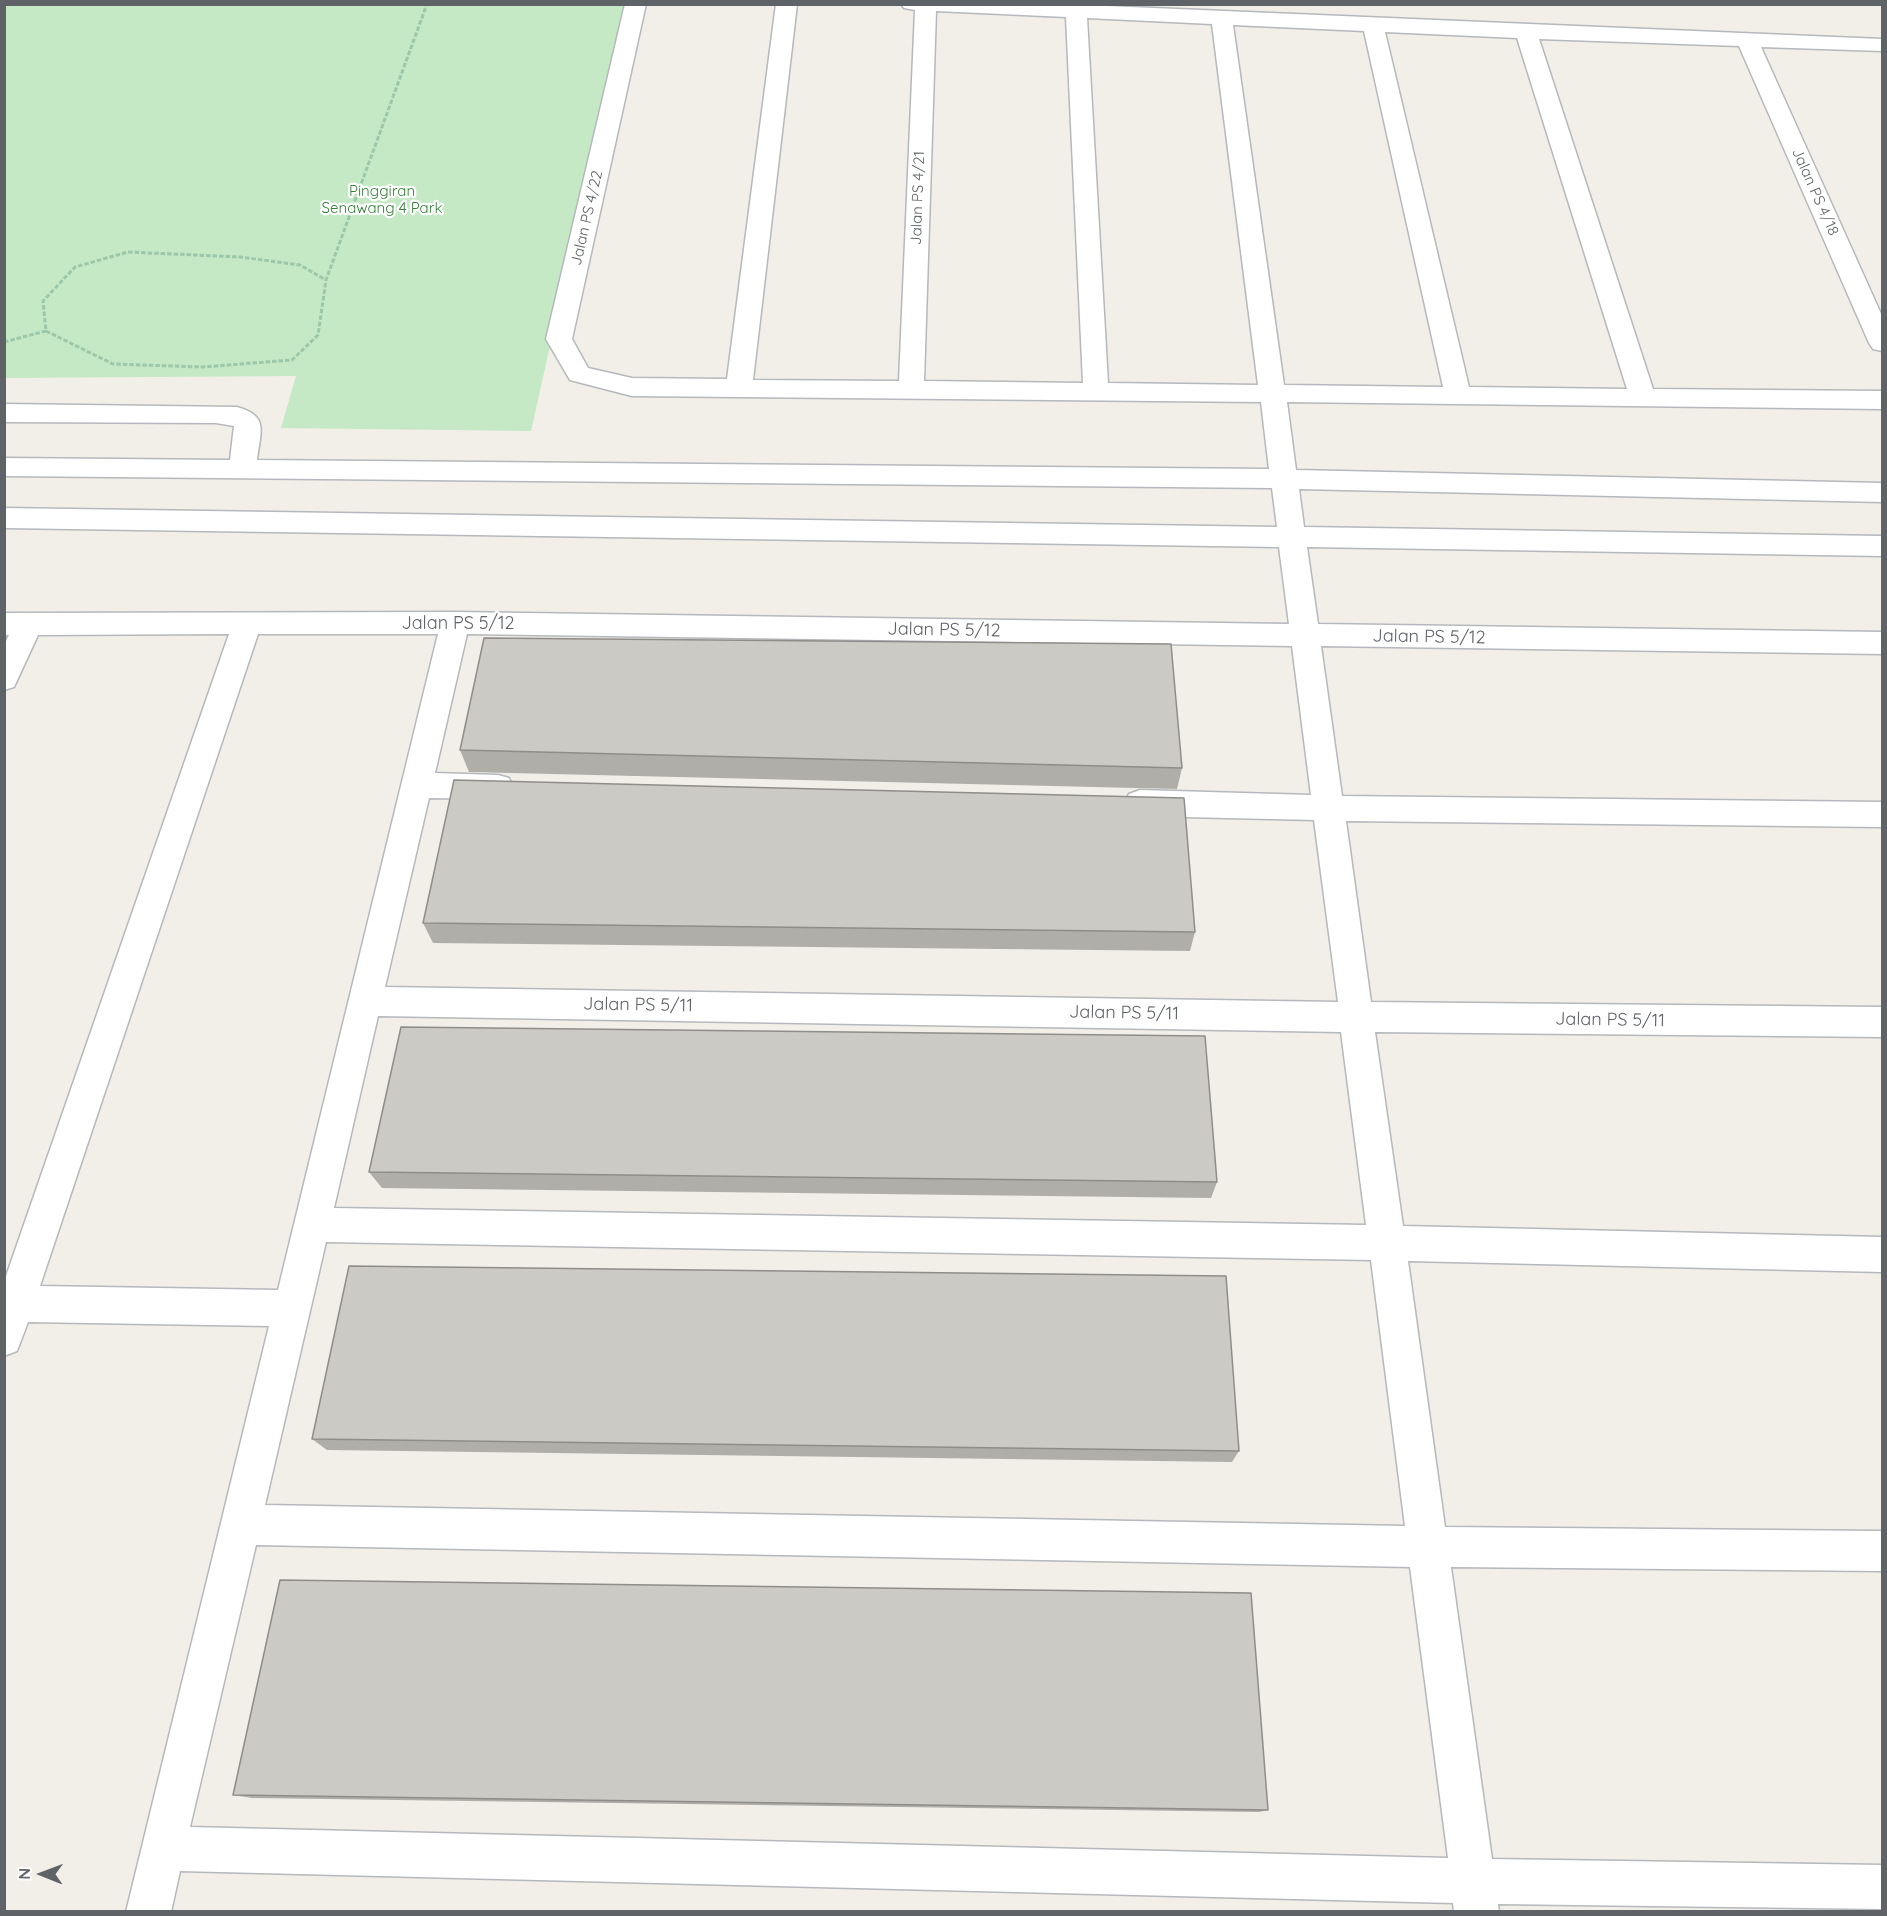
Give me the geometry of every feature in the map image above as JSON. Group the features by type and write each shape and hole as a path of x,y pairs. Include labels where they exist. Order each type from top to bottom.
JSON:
{"street":[{"name":"Jalan PS 4/22","path":"636,4 560,339 579,374 632,387 1882,400"},
{"path":"739,388 787,4"},
{"path":"911,4 1373,26 1882,45"},
{"name":"Jalan PS 4/21","path":"911,390 926,5"},
{"path":"1076,12 1096,392"},
{"path":"1222,19 1475,1896"},
{"path":"1373,26 1458,396"},
{"path":"1526,32 1643,397"},
{"name":"Jalan PS 4/18","path":"1747,40 1882,343"},
{"path":"4,412 237,416 248,422 242,470"},
{"path":"4,467 1284,479 1882,492"},
{"path":"4,518 1882,546"},
{"path":"147,1911 455,623"},
{"name":"Jalan PS 5/12","path":"16,624 455,623 1882,643"},
{"path":"4,680 16,624"},
{"path":"247,624 8,1316 291,1308"},
{"path":"416,785 523,788"},
{"path":"1115,802 1328,808 1882,814"},
{"name":"Jalan PS 5/11","path":"365,1001 1356,1017 1882,1022"},
{"path":"311,1225 1387,1243 1882,1254"},
{"path":"240,1525 1428,1547 1882,1551"},
{"path":"163,1848 1475,1896 1882,1887"}],"path":[{"path":"4,342 46,331 113,364 203,367 292,360 318,335 326,280 428,4"},
{"path":"46,331 43,301 75,267 128,252 240,257 300,265 326,280"}],"green space":[{"name":"Pinggiran Senawang 4 Park","path":"4,5 626,5 531,431 281,428 296,376 5,378"}],"building":[{"path":"484,638 1171,644 1182,768 460,750"},
{"path":"454,780 1184,798 1195,932 423,923"},
{"path":"401,1027 1205,1036 1217,1182 369,1172"},
{"path":"349,1266 1226,1276 1239,1451 312,1439"},
{"path":"280,1580 1251,1593 1268,1810 233,1795"}]}
